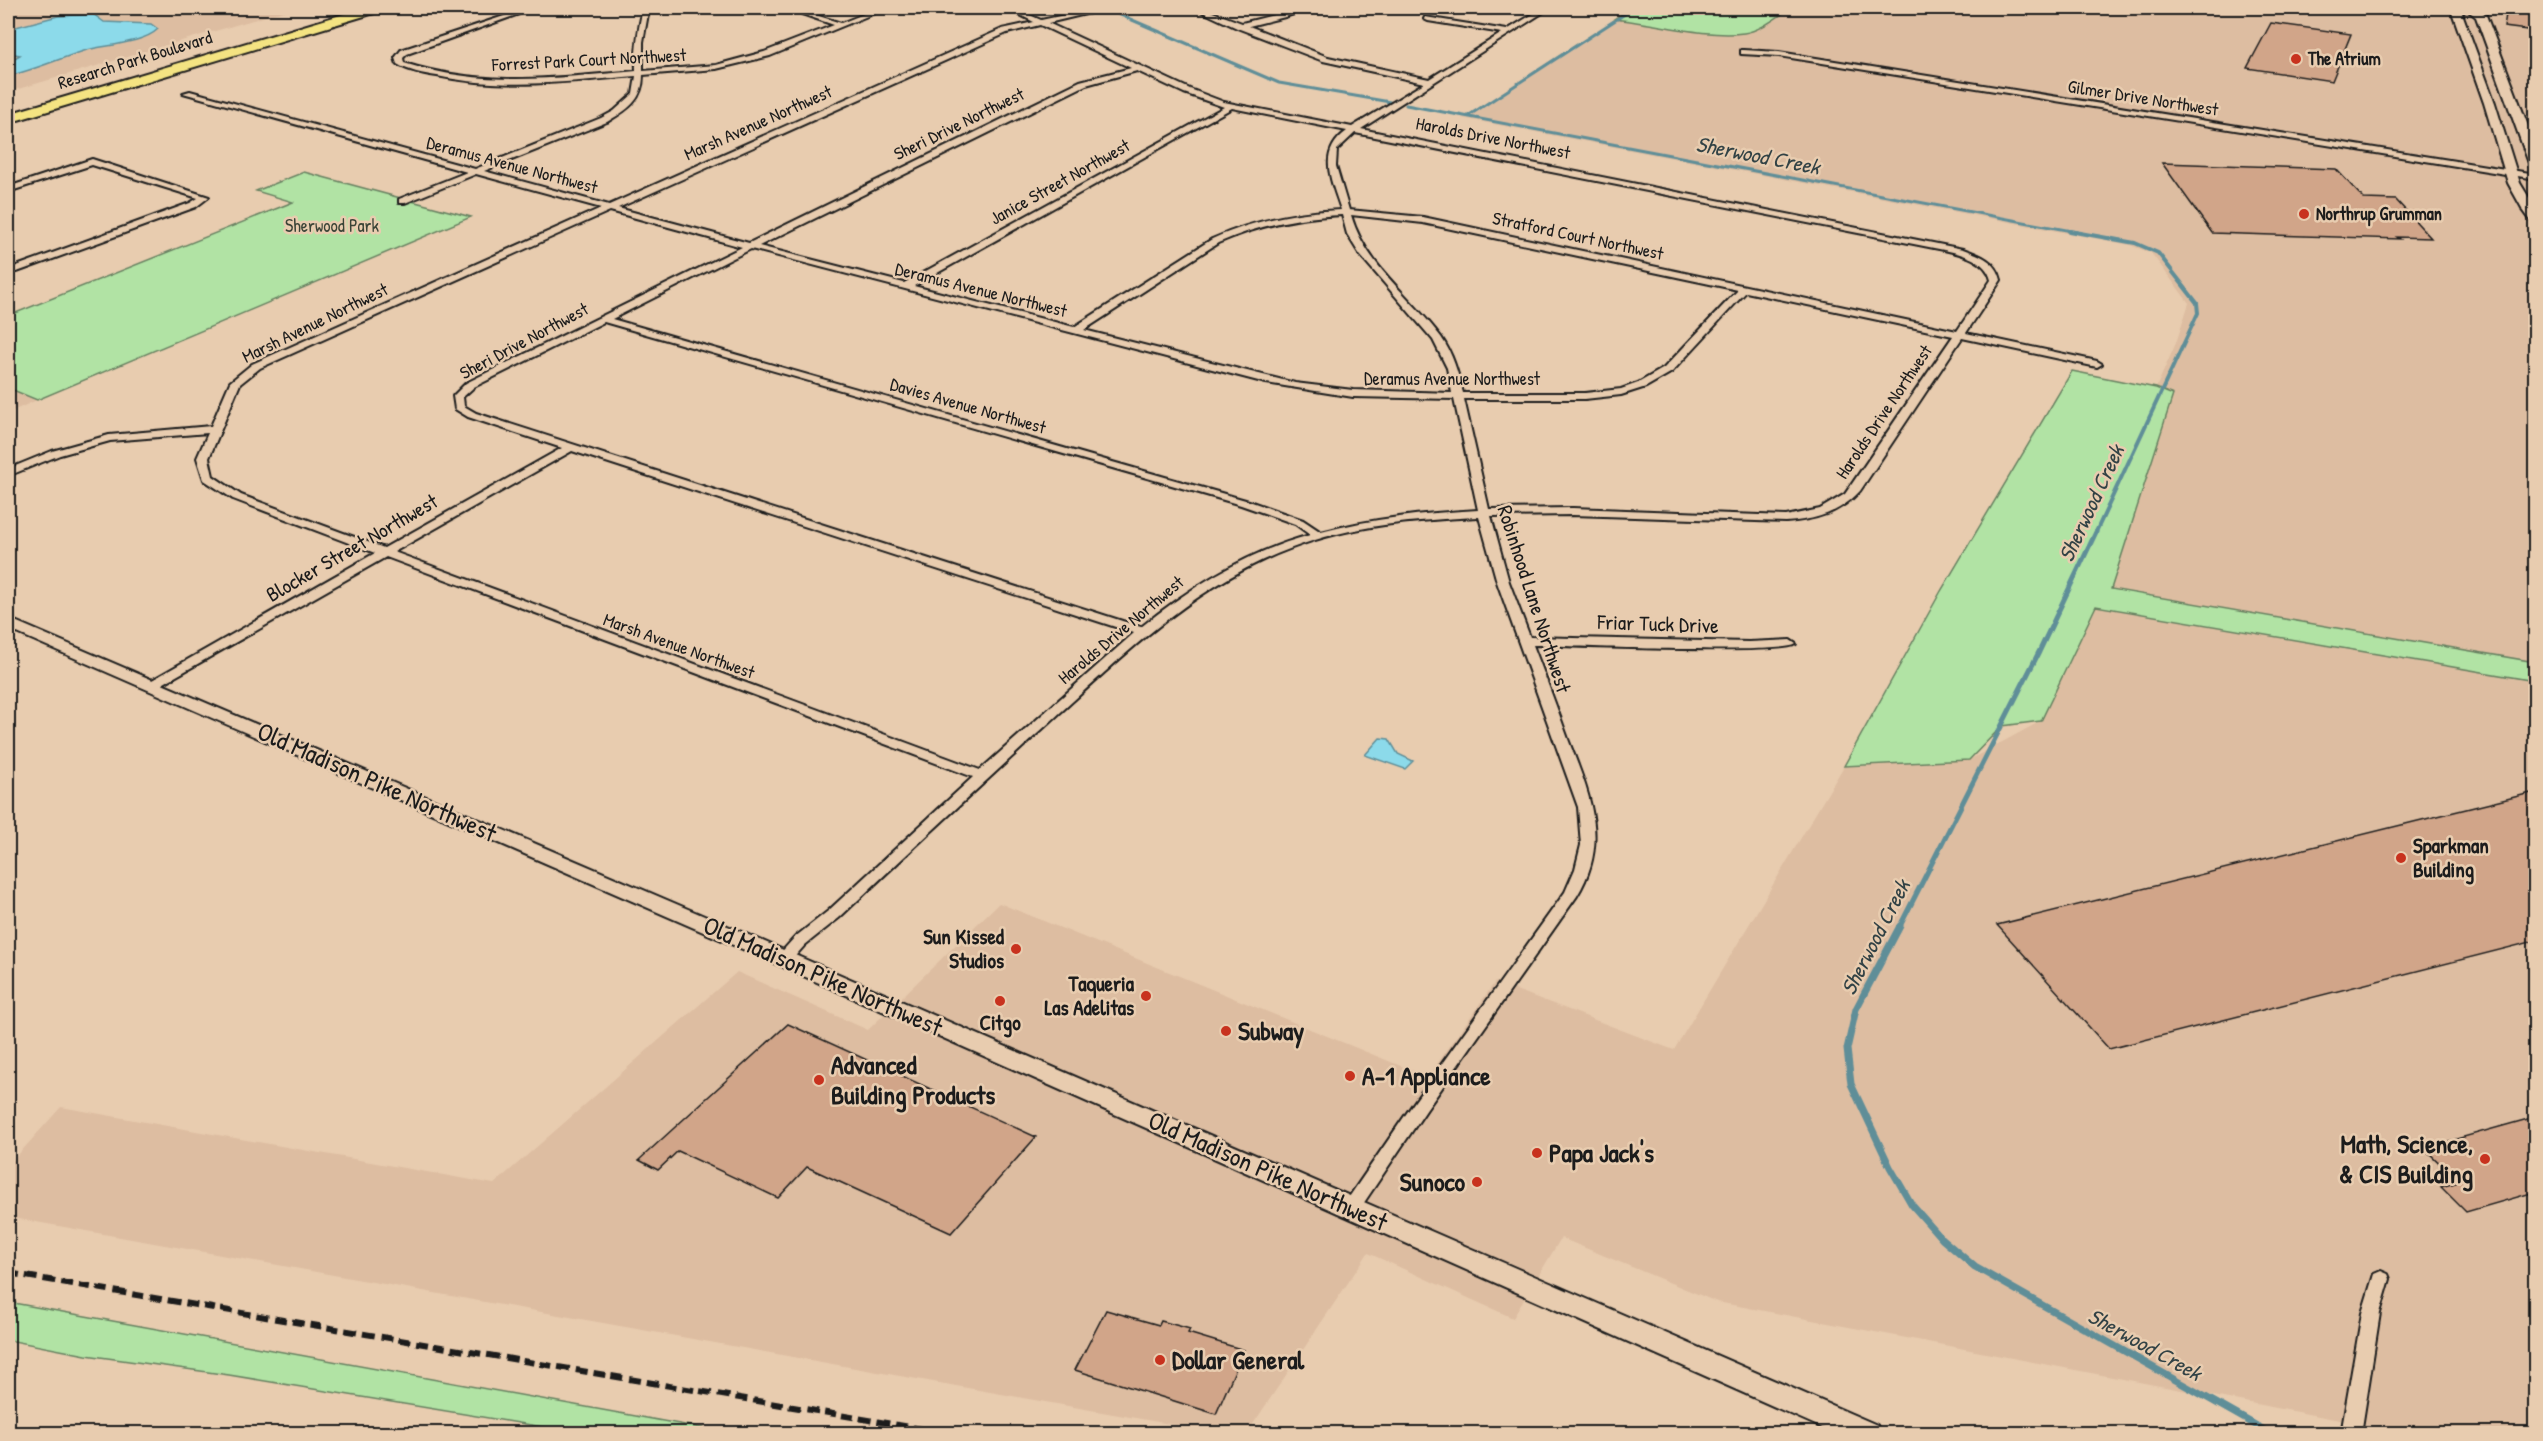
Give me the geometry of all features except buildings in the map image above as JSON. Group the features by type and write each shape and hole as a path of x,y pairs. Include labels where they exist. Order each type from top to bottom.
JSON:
{"highway":[{"name":"Research Park Boulevard","path":"8,105 334,8"},
{"name":"Research Park Boulevard","path":"8,119 376,8"},
{"path":"8,126 112,88"}],"main road":[{"path":"2464,8 2457,12 2494,116 2511,173 2522,200 2535,218"},
{"path":"2471,8 2481,15 2516,107 2535,166"},
{"name":"Old Madison Pike Northwest","path":"8,623 784,958 1867,1434"}],"street":[{"name":"Forrest Park Court Northwest","path":"533,8 404,52 399,57 401,64 455,78 495,83 526,83 716,68 744,61 884,8"},
{"path":"402,201 604,120 624,109 635,98 641,84 639,51 646,8"},
{"path":"799,8 804,13 841,25"},
{"name":"Harolds Drive Northwest","path":"784,958 800,941 1144,632 1187,597 1235,568 1278,549 1319,536 1380,522 1484,512 1776,519 1802,518 1826,513 1840,505 1856,489 1993,288 1996,276 1993,270 1981,260 1955,249 1231,106 1187,91 1009,8"},
{"name":"Marsh Avenue Northwest","path":"983,776 237,497 208,478 203,458 235,382 256,366 1005,31 1104,8"},
{"path":"1197,8 1335,62 1432,82"},
{"path":"1240,26 1308,8"},
{"name":"Robinhood Lane Northwest","path":"1352,1208 1426,1098 1563,907 1585,866 1590,831 1586,805 1503,582 1484,512 1452,368 1443,348 1363,253 1352,234 1333,173 1332,159 1338,142 1354,130 1547,8"},
{"path":"1428,19 1506,32"},
{"name":"Gilmer Drive Northwest","path":"1744,52 1806,58 2535,177"},
{"name":"Sheri Drive Northwest","path":"1139,68 1099,78 1067,90 470,385 458,396 459,407 472,415 1144,632"},
{"name":"Deramus Avenue Northwest","path":"187,93 749,246 1309,389 1377,396 1599,394 1624,391 1644,384 1668,370 1744,289"},
{"name":"Janice Street Northwest","path":"905,287 1231,106"},
{"path":"8,190 92,162 205,197 193,205 10,270"},
{"name":"Stratford Court Northwest","path":"1075,331 1215,241 1235,232 1282,219 1346,214 1384,215 1423,220 2097,364"},
{"name":"Davies Avenue Northwest","path":"603,319 1252,505 1299,522 1319,536"},
{"path":"8,473 56,453 110,438 216,429"},
{"name":"Blocker Street Northwest","path":"152,684 571,447"},
{"name":"Friar Tuck Drive","path":"1525,641 1749,646 1790,644"},
{"path":"2351,1434 2371,1313 2381,1279"}],"shaded area":[{"path":"8,8 294,8 8,92"},
{"path":"1775,8 2535,8 2535,1433 2408,1433 1717,1302 1561,1238 1513,1318 1368,1253 1247,1433 1220,1433 8,1217 8,1166 61,1107 494,1184 737,972 868,1030 999,903 1428,1077 1495,982 1674,1050 1844,766 1969,760 2041,721 2172,395 2156,388 2176,343 2189,303 2151,253 2130,245 1462,118 1614,19 1645,22 1784,12"},
{"path":"8,388 37,400 8,413"}],"green space":[{"path":"1631,8 1775,8 1785,12 1755,30 1729,34 1697,32 1614,19"},
{"name":"Sherwood Park","path":"304,172 471,217 37,400 8,388 8,316 293,202 256,191"},
{"path":"2072,371 2156,388 2173,395 2111,589 2535,662 2535,681 2096,606 2041,721 2002,726 1969,760 1844,766 1941,591"},
{"path":"8,1302 729,1433 579,1433 229,1375 86,1355 8,1340"}],"water":[{"path":"93,14 104,22 151,24 158,29 152,34 135,40 87,50 8,76 8,62 20,55 8,53 8,29 58,16"},
{"path":"1380,738 1389,739 1398,754 1413,761 1405,769 1365,755"}],"waterway":[{"name":"Sherwood Creek","path":"1468,116 1634,8"},
{"path":"1109,10 1279,83 1390,102"},
{"name":"Sherwood Creek","path":"1406,105 2077,232"},
{"name":"Sherwood Creek","path":"2069,231 2135,243 2158,253 2197,303 2198,313 2095,534"},
{"name":"Sherwood Creek","path":"1899,928 2039,652 2096,532"},
{"name":"Sherwood Creek","path":"1900,926 1856,1009 1847,1049 1851,1084 1890,1167 1912,1205 1942,1239 1975,1267 2266,1431"}],"railway":[{"path":"8,1273 951,1434"}],"place":[{"name":"The Atrium","path":"2296,59"},
{"name":"Northrup Grumman","path":"2304,214"},
{"name":"Sparkman Building","path":"2401,858"},
{"name":"Sun Kissed Studios","path":"1016,949"},
{"name":"Taqueria Las Adelitas","path":"1146,996"},
{"name":"Citgo","path":"1000,1001"},
{"name":"Subway","path":"1226,1031"},
{"name":"A-1 Appliance","path":"1350,1076"},
{"name":"Advanced Building Products","path":"819,1080"},
{"name":"Papa Jack's","path":"1537,1153"},
{"name":"Math, Science, & CIS Building","path":"2485,1159"},
{"name":"Sunoco","path":"1477,1182"},
{"name":"Dollar General","path":"1160,1360"}]}
